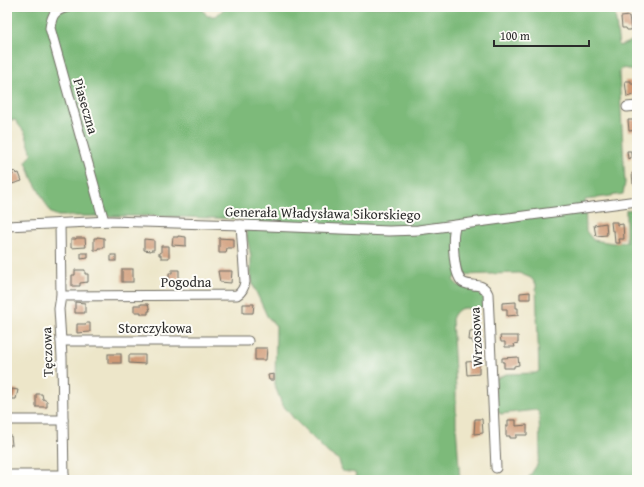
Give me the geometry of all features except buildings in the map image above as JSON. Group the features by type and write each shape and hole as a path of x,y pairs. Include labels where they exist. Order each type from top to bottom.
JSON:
{"street":[{"name":"Piaseczna","path":"68,7 56,12 52,17 50,28 104,221"},
{"path":"627,107 637,106"},
{"name":"Generała Władysława Sikorskiego","path":"7,226 104,221 389,231 418,230 637,201"},
{"name":"Tęczowa","path":"60,223 61,296 59,309 64,478"},
{"name":"Pogodna","path":"61,296 237,295 241,293 245,282 241,225"},
{"name":"Wrzosowa","path":"455,226 454,244 456,274 459,280 464,283 481,286 488,294 496,468"},
{"name":"Storczykowa","path":"61,341 248,342"},
{"path":"7,420 63,420"},
{"path":"7,475 64,478"}],"green space":[{"path":"7,7 201,7 207,16 216,16 226,7 614,7 619,46 637,39 637,73 626,68 621,69 619,73 625,183 623,194 585,200 586,231 593,240 613,243 626,242 626,210 637,209 637,480 527,480 537,465 540,453 539,413 536,410 500,414 495,405 496,379 506,374 536,373 539,371 536,284 531,278 519,273 462,275 455,277 453,280 459,286 468,285 484,291 486,304 476,308 459,309 452,319 456,390 456,425 460,480 357,480 355,473 342,471 339,460 328,453 295,420 282,404 275,386 276,326 267,316 253,285 251,274 251,257 246,232 246,219 148,216 58,216 51,213 33,180 26,162 32,154 25,133 15,120 7,120"}]}
